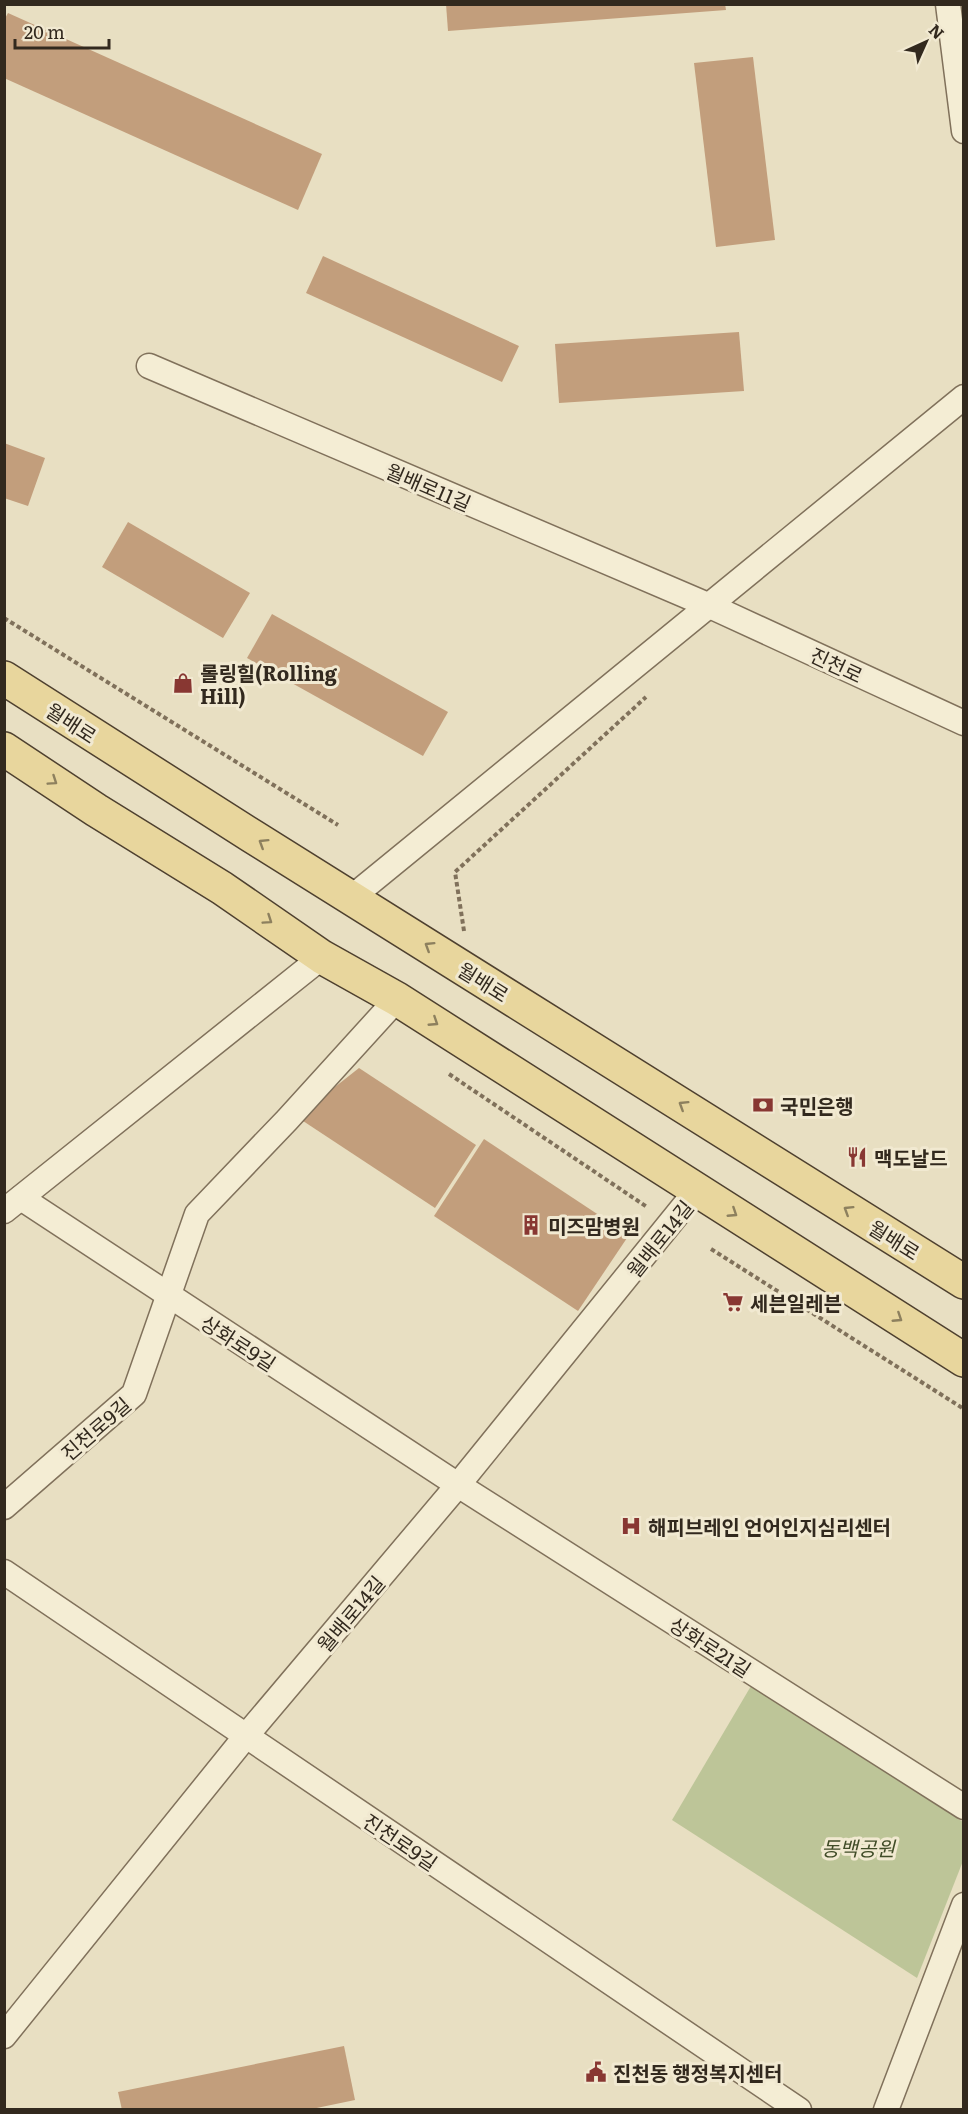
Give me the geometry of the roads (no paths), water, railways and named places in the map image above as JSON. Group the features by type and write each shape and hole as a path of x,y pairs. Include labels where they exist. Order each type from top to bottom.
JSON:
{"main road":[{"name":"월배로","path":"4,678 963,1282"},
{"path":"4,749 96,810 222,888 322,957 397,999 963,1360"}],"street":[{"path":"948,4 963,131"},
{"name":"월배로11길","path":"149,366 710,606"},
{"path":"351,898 963,397"},
{"name":"진천로","path":"710,606 963,723"},
{"name":"상화로9길","path":"322,957 13,1204 168,1295 458,1485"},
{"path":"168,1295 196,1214 287,1120 397,999"},
{"name":"월배로14길","path":"4,2036 246,1736 458,1485 697,1190"},
{"name":"진천로9길","path":"4,1507 134,1394 168,1295"},
{"name":"상화로21길","path":"458,1485 963,1807"},
{"name":"진천로9길","path":"4,1572 799,2109"},
{"path":"886,2109 963,1905"}],"place":[{"name":"롤링힐(Rolling Hill)","path":"183,683"},
{"name":"국민은행","path":"763,1105"},
{"name":"맥도날드","path":"857,1157"},
{"name":"미즈맘병원","path":"531,1225"},
{"name":"세븐일레븐","path":"733,1302"},
{"name":"해피브레인 언어인지심리센터","path":"631,1526"},
{"name":"진천동 행정복지센터","path":"596,2072"}],"park label":[{"name":"동백공원","path":"858,1847"}]}
